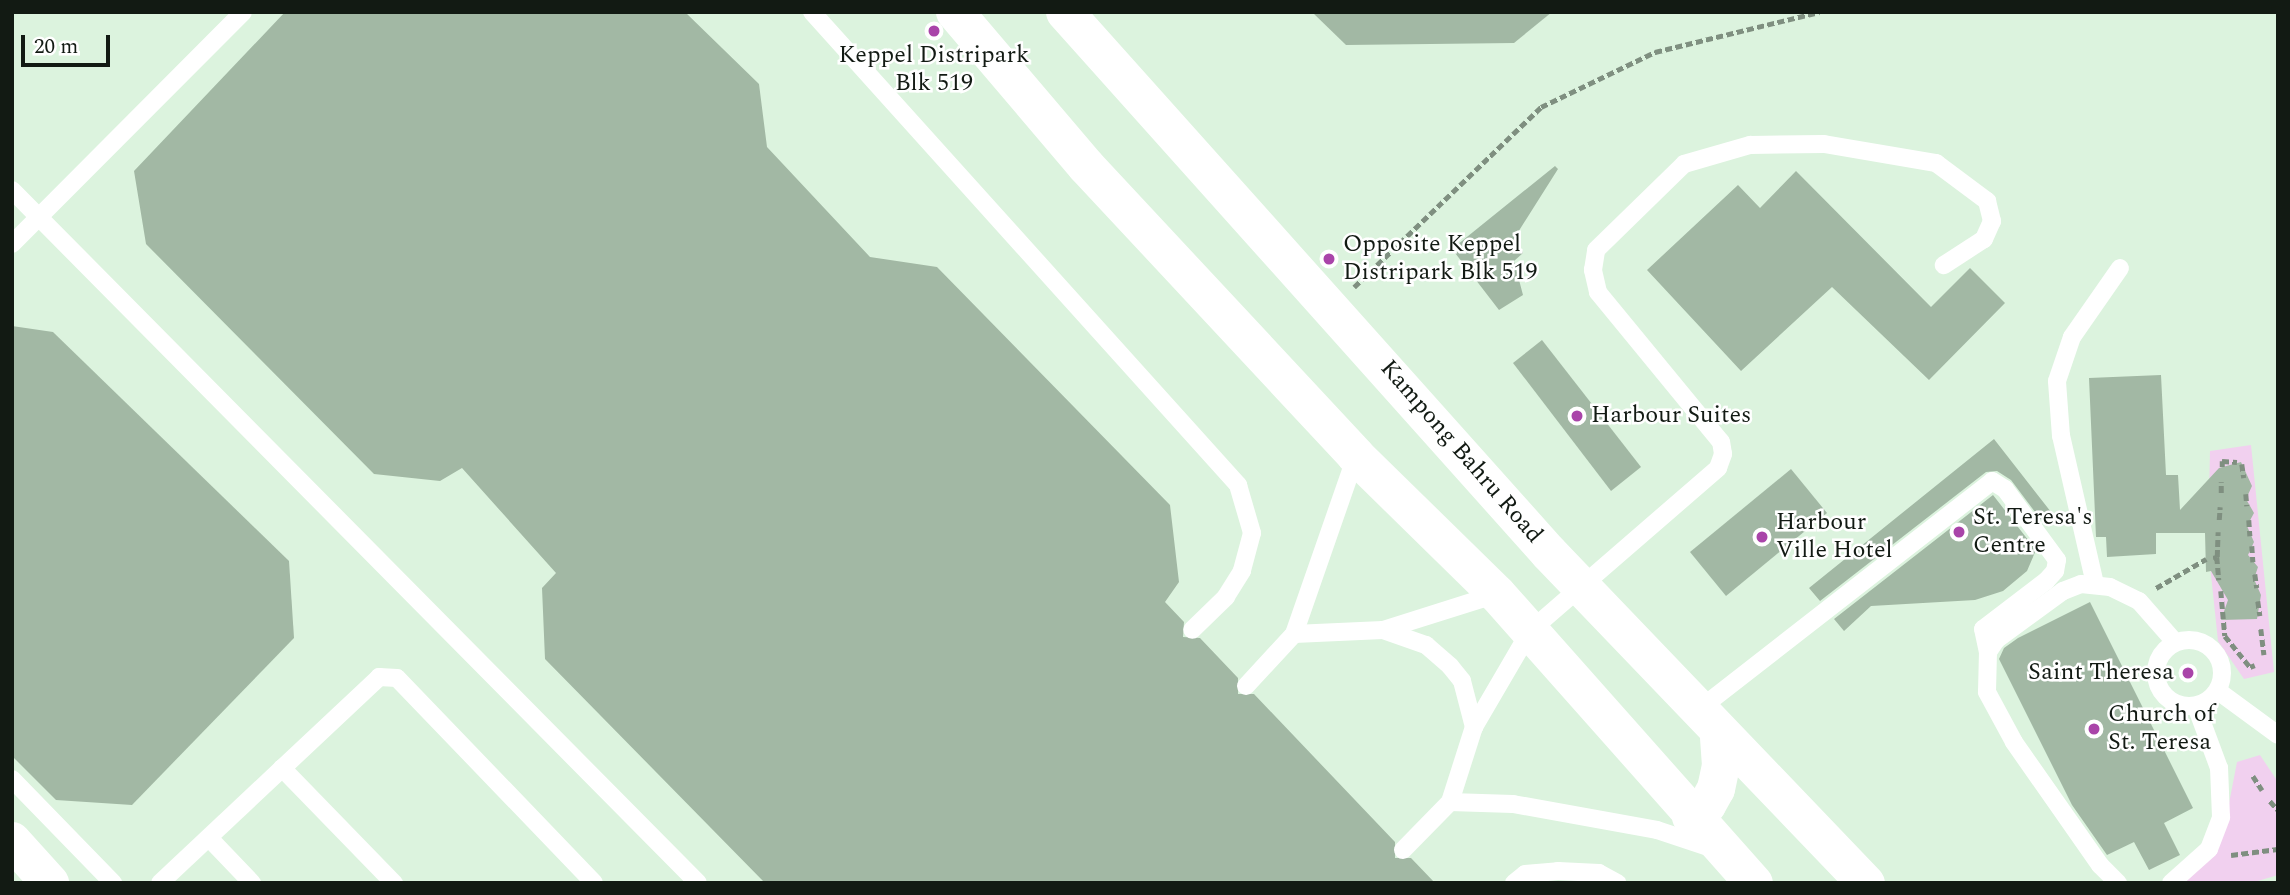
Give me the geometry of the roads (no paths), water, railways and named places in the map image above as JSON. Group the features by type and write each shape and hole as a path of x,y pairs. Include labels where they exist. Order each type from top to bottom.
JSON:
{"main road":[{"path":"955,12 1086,166 1356,456 1497,594 1691,817 1754,883"},
{"name":"Kampong Bahru Road","path":"1065,12 1334,308 1581,586 1708,723 1866,883"},
{"path":"1691,817 1707,805 1716,789 1721,766 1708,723"},
{"path":"12,841 50,883"}],"lane":[{"path":"12,244 243,12"},
{"path":"812,12 1238,485 1252,533 1242,571 1226,597 1192,630"},
{"path":"1403,850 1450,802 1474,727 1530,631 1718,468 1723,454 1721,442 1598,292 1593,270 1596,250 1684,164 1750,145 1824,144 1936,163 1987,201 1992,221 1984,239 1944,265"},
{"path":"12,190 37,219 698,883"},
{"path":"2095,584 2061,436 2057,381 2072,337 2120,268"},
{"path":"1246,686 1294,634 1356,456"},
{"path":"1708,723 1992,481 2005,489 2057,560 2046,581 1983,629 1988,652 1987,692 2014,742 2100,865 2118,883"},
{"path":"1988,652 1996,640 2063,590 2095,584 2139,601 2175,642"},
{"path":"1294,634 1383,630 1497,594"},
{"path":"1383,630 1426,645 1450,666 1462,681 1474,727"},
{"path":"2193,639 2217,654 2223,673 2218,691 2196,706 2175,703 2160,689 2160,657 2175,642 2193,639"},
{"path":"160,883 210,839 379,677 397,678 594,883"},
{"path":"2218,691 2278,736"},
{"path":"2171,883 2209,849 2221,817 2219,768 2196,706"},
{"path":"282,768 394,883"},
{"path":"12,779 113,883"},
{"path":"1450,802 1513,804 1657,830 1725,853"},
{"path":"210,839 252,883"},
{"path":"1514,883 1525,874 1558,871 1599,873 1617,883"}],"place":[{"name":"Keppel Distripark Blk 519","path":"934,31"},
{"name":"Opposite Keppel Distripark Blk 519","path":"1329,259"},
{"name":"Harbour Suites","path":"1577,416"},
{"name":"St. Teresa's Centre","path":"1959,532"},
{"name":"Harbour Ville Hotel","path":"1762,537"},
{"name":"Saint Theresa","path":"2188,673"},
{"name":"Church of St. Teresa","path":"2094,729"}]}
